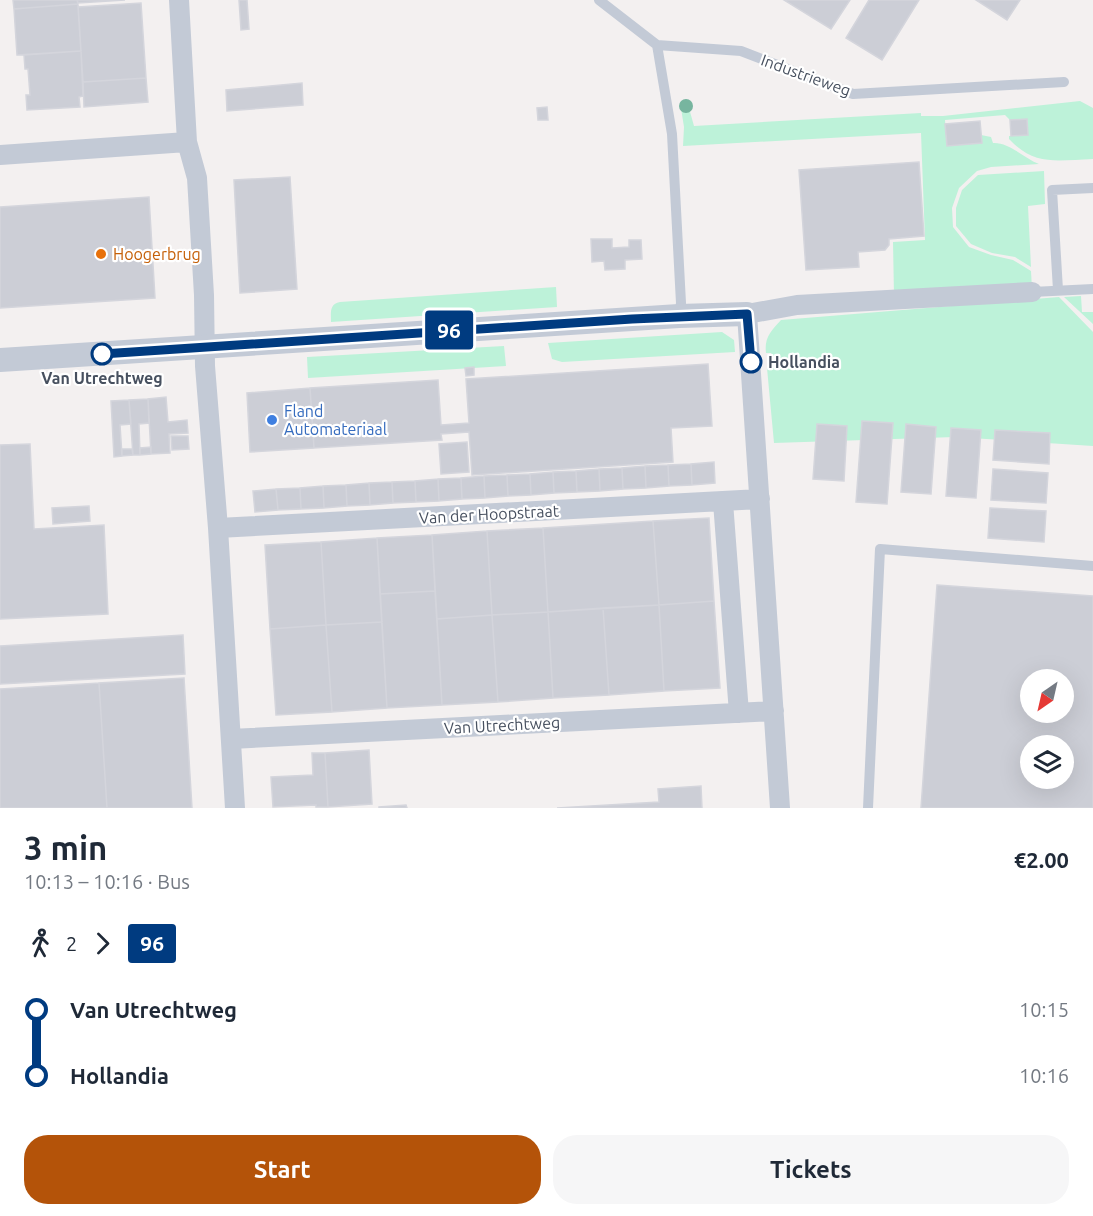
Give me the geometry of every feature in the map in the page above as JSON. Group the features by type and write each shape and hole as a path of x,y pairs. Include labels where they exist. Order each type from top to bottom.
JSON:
{"street":[{"path":"179,0 187,142 197,177 205,366 218,528 235,808"},
{"path":"0,155 187,142"},
{"path":"0,360 679,316 747,314 797,305 1032,291"},
{"path":"747,314 780,808"},
{"name":"Van der Hoopstraat","path":"218,528 760,500"},
{"path":"723,501 739,713"},
{"name":"Van Utrechtweg","path":"231,739 774,711"}],"lane":[{"path":"599,0 657,45 672,134 681,303 679,316"},
{"name":"Industrieweg","path":"657,45 741,51 853,94 1064,82"},
{"path":"1058,290 1052,190 1093,188"},
{"path":"1032,291 1093,289"},
{"path":"868,808 880,549 1093,566"}],"green space":[{"path":"687,101 694,126 921,113 921,116 943,116 1080,101 1093,108 1093,159 1048,160 1028,154 1009,139 1009,136 1028,135 1027,119 1010,120 1005,115 945,120 947,146 981,143 981,135 991,137 993,143 1005,145 1039,164 991,167 977,171 959,188 952,208 953,227 969,247 1013,260 1031,271 1032,289 894,296 893,242 925,240 921,133 683,146 684,127 680,102"},
{"path":"1044,171 1045,204 1028,206 1031,267 1015,257 992,253 971,244 956,226 956,208 962,190 978,175"},
{"path":"556,287 557,307 331,322 332,307 340,302"},
{"path":"1081,296 1082,312 1093,312 1093,324 1064,297"},
{"path":"1059,297 1093,332 1093,446 955,437 774,443 767,368 773,367 771,353 766,353 766,343 769,335 781,320"},
{"path":"722,332 734,340 735,352 562,362 552,359 548,343"},
{"path":"504,346 506,366 308,378 307,357"}],"building":[{"path":"13,0 77,0 78,4 14,9"},
{"path":"77,0 125,0 78,3"},
{"path":"239,0 247,0 249,29 241,30"},
{"path":"784,0 850,0 831,29"},
{"path":"869,0 919,0 882,60 846,38"},
{"path":"976,0 1020,0 1007,20"},
{"path":"141,3 146,78 83,82 78,7"},
{"path":"78,4 81,51 17,55 14,9"},
{"path":"81,51 83,96 79,97 80,107 27,110 26,95 30,95 28,69 25,69 24,55"},
{"path":"146,78 148,102 84,107 83,82"},
{"path":"302,83 303,105 227,111 226,90"},
{"path":"547,107 548,120 538,120 537,108"},
{"path":"1027,119 1028,135 1011,136 1010,120"},
{"path":"980,121 982,143 947,146 945,124"},
{"path":"919,162 924,236 889,239 889,245 885,250 858,252 859,267 806,270 799,170"},
{"path":"290,177 297,289 240,293 234,180"},
{"path":"149,197 155,298 0,308 0,207"},
{"path":"591,239 612,239 612,248 629,247 629,240 641,240 642,259 625,260 625,269 605,270 604,261 592,262"},
{"path":"708,364 712,426 671,428 673,462 472,475 469,432 441,434 442,440 314,448 310,388 438,380 441,425 469,423 466,379"},
{"path":"474,367 474,375 466,376 465,368"},
{"path":"310,388 314,448 250,452 247,393"},
{"path":"166,397 168,422 187,420 188,433 169,434 170,453 151,454 148,399"},
{"path":"148,399 149,423 139,424 140,455 133,455 129,400"},
{"path":"129,400 131,424 120,425 122,456 114,457 111,401"},
{"path":"862,421 893,423 887,504 856,502"},
{"path":"817,424 847,426 844,481 813,479"},
{"path":"906,424 936,427 931,494 901,492"},
{"path":"951,428 981,430 976,498 946,496"},
{"path":"995,430 1050,433 1049,464 993,460"},
{"path":"171,436 188,436 189,449 172,450"},
{"path":"467,442 469,472 441,474 439,444"},
{"path":"30,444 34,529 104,525 108,614 0,619 0,445"},
{"path":"151,447 151,454 140,455 140,448"},
{"path":"122,449 132,449 133,455 122,456"},
{"path":"714,462 715,483 692,485 691,464"},
{"path":"691,464 692,485 669,486 668,465"},
{"path":"668,465 669,486 646,488 645,466"},
{"path":"645,466 646,488 623,489 622,468"},
{"path":"622,468 623,489 600,491 599,469"},
{"path":"599,469 600,491 577,492 576,471"},
{"path":"993,469 1048,473 1046,503 991,500"},
{"path":"576,471 577,492 554,493 553,472"},
{"path":"553,472 554,493 531,495 530,474"},
{"path":"530,474 531,495 508,496 507,475"},
{"path":"507,475 508,496 485,498 484,476"},
{"path":"484,476 485,498 462,499 461,478"},
{"path":"461,478 462,499 439,501 438,479"},
{"path":"438,479 439,501 416,502 415,481"},
{"path":"415,481 416,502 393,503 392,482"},
{"path":"392,482 393,503 370,505 369,483"},
{"path":"369,483 370,505 347,506 346,485"},
{"path":"346,485 347,506 324,508 323,486"},
{"path":"323,486 324,508 301,509 300,488"},
{"path":"300,488 301,509 278,510 276,489"},
{"path":"276,489 278,510 255,512 253,491"},
{"path":"89,506 90,521 53,524 52,508"},
{"path":"990,508 1046,511 1044,542 988,538"},
{"path":"709,518 714,601 659,605 653,521"},
{"path":"653,521 659,605 548,612 543,528"},
{"path":"543,528 548,612 492,615 487,531"},
{"path":"487,531 492,615 437,619 432,535"},
{"path":"432,535 435,591 380,594 377,538"},
{"path":"377,538 382,622 326,625 321,542"},
{"path":"321,542 326,625 270,629 265,545"},
{"path":"937,585 1093,596 1093,808 921,808"},
{"path":"435,591 442,705 387,708 380,594"},
{"path":"714,601 720,688 664,691 659,605"},
{"path":"659,605 664,691 609,695 603,608"},
{"path":"603,608 609,695 553,698 548,612"},
{"path":"548,612 553,698 498,702 492,615"},
{"path":"492,615 498,702 442,705 437,619"},
{"path":"382,622 387,708 332,712 326,625"},
{"path":"326,625 332,712 276,715 270,629"},
{"path":"183,635 185,674 0,684 0,646"},
{"path":"184,678 192,808 107,808 99,683"},
{"path":"99,683 107,808 0,808 0,689"},
{"path":"369,750 372,804 328,807 325,753"},
{"path":"312,753 325,753 328,807 316,807 316,805 273,807 271,777 313,775"},
{"path":"701,786 702,808 557,808 659,802 658,789"},
{"path":"406,805 407,808 379,808 379,807"}],"bus line":[{"name":"96","path":"102,354 679,316 747,314 751,362"}],"place":[{"name":"Hoogerbrug","path":"101,254"},
{"name":"Van Utrechtweg","path":"102,354"},
{"name":"Hollandia","path":"751,362"},
{"name":"Fland Automateriaal","path":"272,420"}]}
